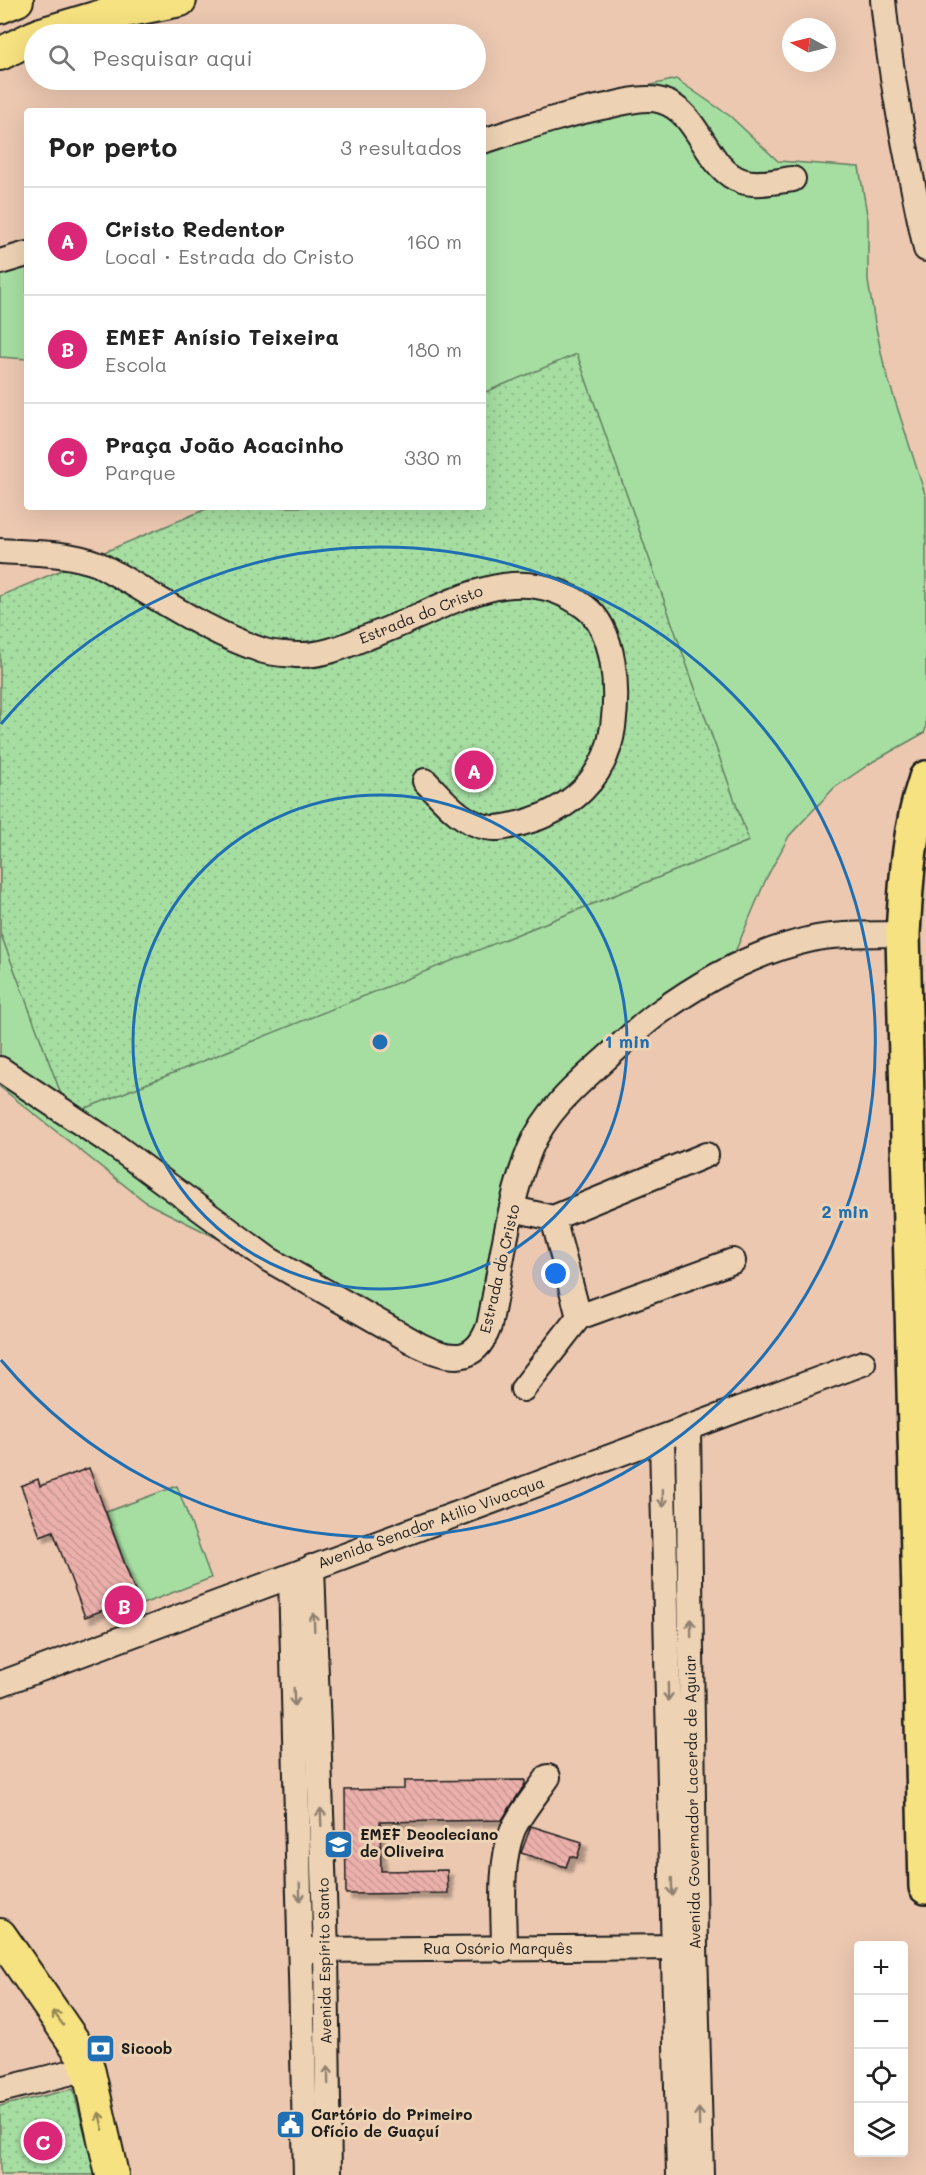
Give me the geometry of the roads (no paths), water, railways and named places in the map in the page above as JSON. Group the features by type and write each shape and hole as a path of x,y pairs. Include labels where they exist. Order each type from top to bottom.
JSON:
{"highway":[{"path":"926,778 912,841 903,934 926,1887"}],"main road":[{"path":"0,7 17,0"},
{"path":"75,24 105,15 180,0"},
{"path":"0,54 24,42"},
{"path":"0,1935 76,2043 88,2068 112,2175"}],"street":[{"path":"883,0 886,35 905,148 926,249"},
{"path":"486,140 568,114 641,100 661,101 674,106 690,122 716,159 733,177 743,182 754,183 793,179"},
{"path":"0,262 24,255"},
{"name":"Estrada do Cristo","path":"0,550 71,555 98,564 205,624 267,652 310,655 338,649 403,623 447,602 495,586 528,584 552,589 572,597 589,610 599,622 604,633 613,664 614,726 608,751 598,772 575,798 536,819 503,828 486,827 470,821 454,810 425,781"},
{"name":"Estrada do Cristo","path":"0,1069 114,1145 268,1259 438,1354 455,1357 472,1352 483,1342 489,1326 520,1176 530,1148 545,1119 586,1076 656,1015 699,986 757,957 791,945 835,936 903,934"},
{"path":"513,1209 553,1218 706,1155"},
{"path":"553,1218 579,1317"},
{"path":"523,1389 579,1317 733,1262"},
{"name":"Avenida Senador Atilio Vivacqua","path":"0,1684 863,1363"},
{"name":"Avenida Governador Lacerda de Aguiar","path":"680,2175 688,1430"},
{"name":"Avenida Governador Lacerda de Aguiar","path":"662,1439 684,1947 701,2175"},
{"name":"Avenida Espírito Santo","path":"301,1571 326,1949 329,2175"},
{"name":"Avenida Espírito Santo","path":"301,1571 301,1951 306,2175"},
{"path":"504,1950 508,1845 512,1830 548,1777"},
{"name":"Rua Osório Marquês","path":"301,1951 684,1947"},
{"path":"0,2090 88,2068"}],"place":[{"name":"Cristo Redentor","path":"474,770"},
{"name":"EMEF Anísio Teixeira","path":"124,1605"},
{"name":"EMEF Deocleciano de Oliveira","path":"339,1844"},
{"name":"Sicoob","path":"100,2049"},
{"name":"Cartório do Primeiro Ofício de Guaçuí","path":"290,2124"},
{"name":"Praça João Acacinho","path":"43,2141"}]}
